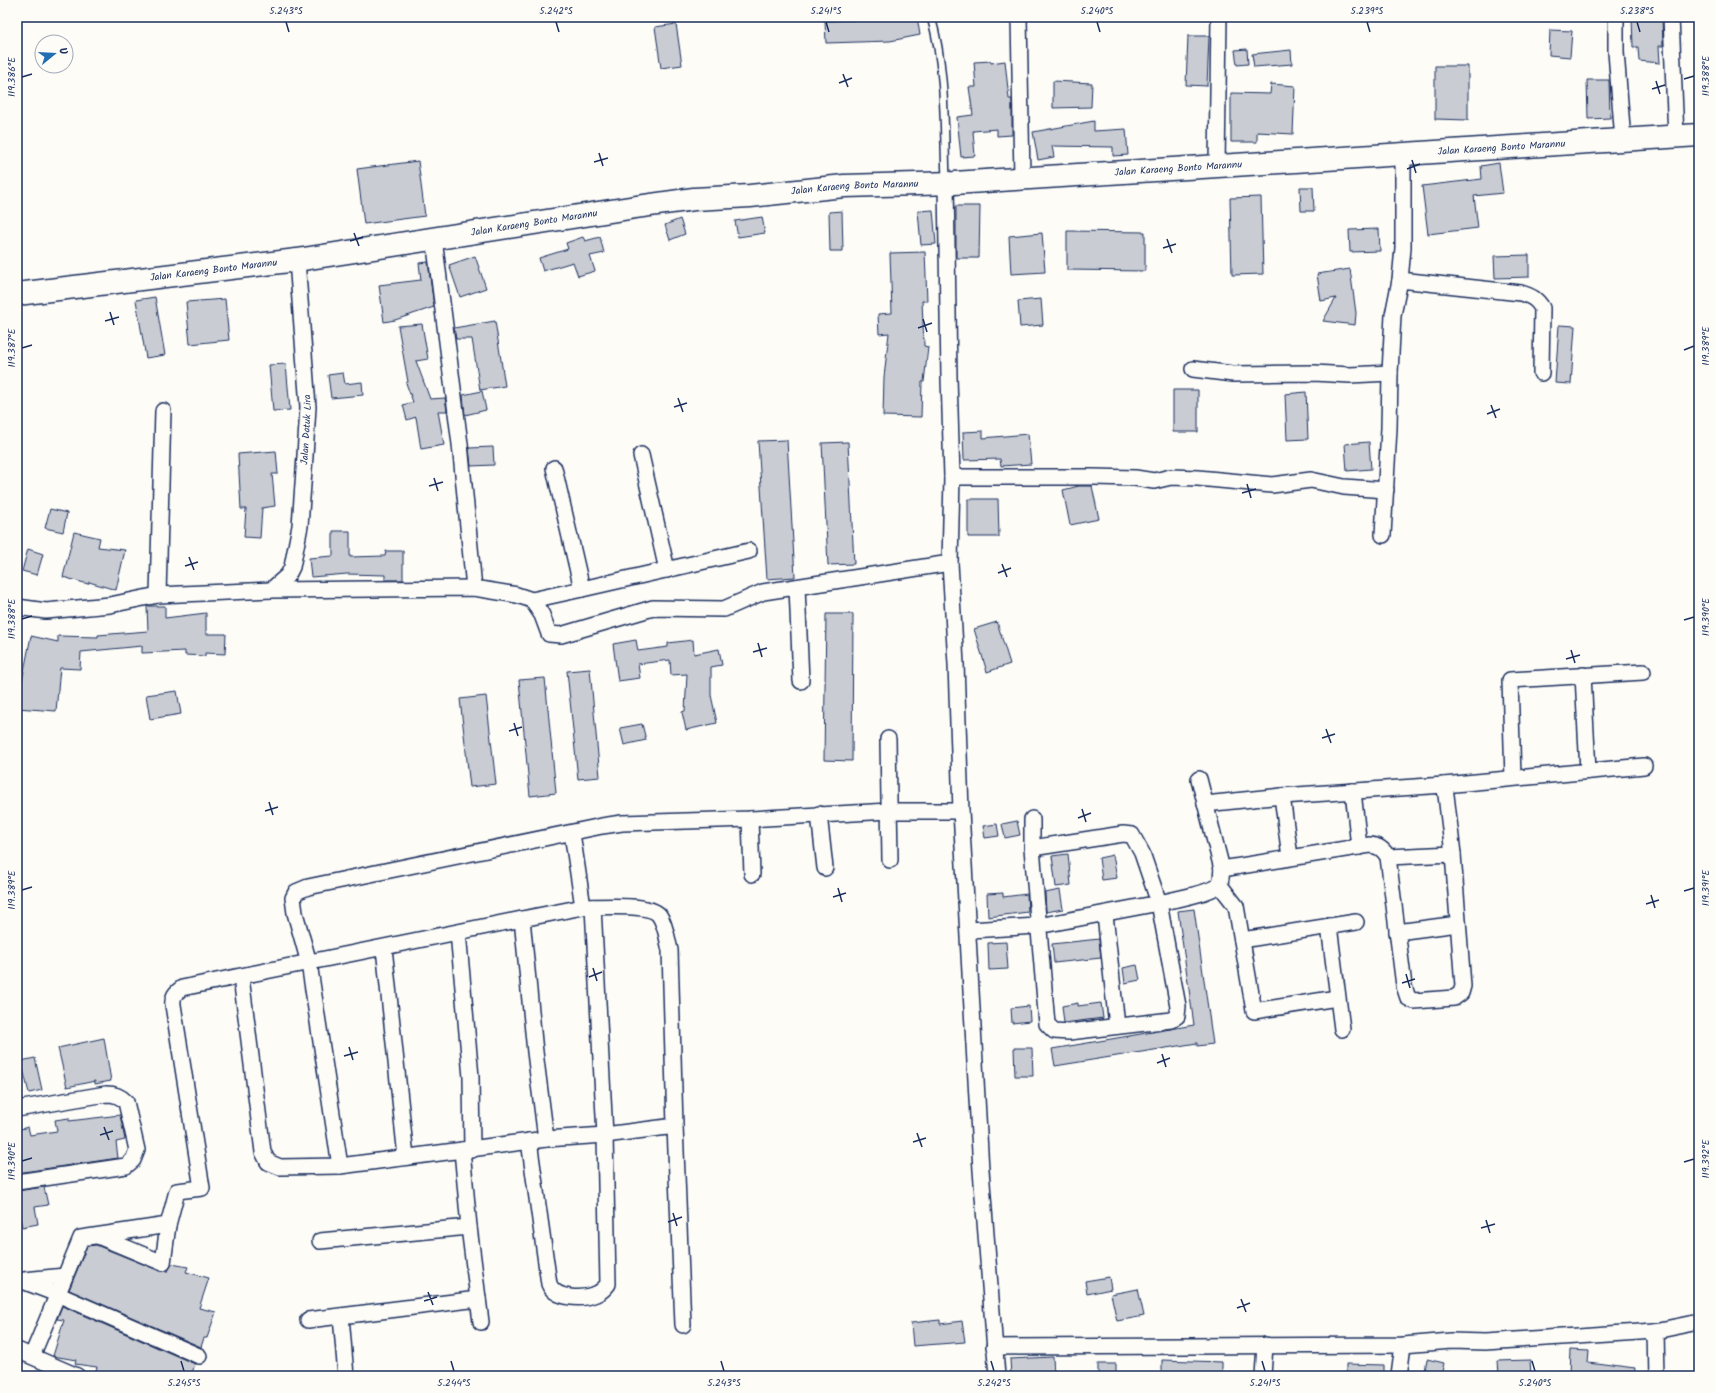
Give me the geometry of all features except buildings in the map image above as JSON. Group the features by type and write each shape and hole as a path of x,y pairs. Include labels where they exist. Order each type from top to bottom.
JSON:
{"main road":[{"name":"Jalan Karaeng Bonto Marannu","path":"17,294 297,260 636,206 694,199 750,196 844,186 946,183 1699,135"}],"street":[{"path":"1019,17 1022,178"},
{"path":"1216,166 1219,17"},
{"path":"1616,17 1616,52 1623,140"},
{"path":"1671,17 1676,137"},
{"path":"1383,535 1393,315 1400,280 1403,248 1402,154"},
{"path":"946,183 952,477 950,563 956,664 961,811 969,930 981,1170 997,1376"},
{"path":"434,239 460,444 474,588"},
{"name":"Jalan Datuk Lira","path":"271,590 288,575 293,562 300,526 306,456 308,407 297,260"},
{"path":"1400,280 1521,293 1531,296 1538,301 1542,308 1541,373"},
{"path":"1193,369 1233,374 1314,373 1350,375 1390,373"},
{"path":"158,595 163,411"},
{"path":"641,455 667,570"},
{"path":"554,468 582,589"},
{"path":"952,477 1093,477 1135,478 1154,481 1171,477 1185,477 1272,485 1311,480 1344,487 1386,490"},
{"path":"17,607 46,611 66,610 132,601 158,595 271,590 474,588 517,595 532,600 749,551"},
{"path":"532,600 542,615 549,634 561,635 653,608 724,609 756,594 950,563"},
{"path":"796,587 801,681"},
{"path":"1514,778 1510,680 1643,672"},
{"path":"1583,675 1588,771"},
{"path":"888,739 890,860"},
{"path":"1205,804 1282,796 1444,785 1644,766"},
{"path":"969,930 1038,926 1105,915 1209,890 1219,884 1222,869 1199,779"},
{"path":"1222,869 1370,845 1379,846 1384,850 1388,857 1404,986 1408,998 1414,1001 1454,998 1461,993 1462,986 1453,854 1444,785"},
{"path":"1353,791 1359,847"},
{"path":"1282,796 1290,857"},
{"path":"340,1166 310,963 292,898 296,892 308,887 622,823 750,819 889,811 961,811"},
{"path":"819,814 826,868"},
{"path":"750,819 752,874"},
{"path":"1032,819 1032,848 1038,926 1047,1024 1050,1029 1059,1032 1069,1032 1171,1020 1177,1016 1178,1006 1159,903 1142,853 1132,835 1123,834 1032,848"},
{"path":"529,1141 549,1284 551,1289 563,1296 590,1296 602,1291 608,1284 605,1135 588,907 572,832"},
{"path":"1388,857 1453,854"},
{"path":"1219,884 1236,906 1254,1011 1337,998"},
{"path":"97,1235 163,1263 168,1225 177,1191 202,1188 173,1000 177,991 182,988 588,907 650,909 658,914 663,923 670,950 683,1325"},
{"path":"1105,915 1117,1026"},
{"path":"522,919 535,1052 546,1139"},
{"path":"1242,940 1356,922"},
{"path":"1397,932 1458,924"},
{"path":"1329,926 1342,1029"},
{"path":"458,932 471,1077 467,1150 469,1228 481,1322"},
{"path":"384,948 406,1157"},
{"path":"241,977 263,1152 268,1162 280,1167 340,1166 529,1141 605,1135 675,1126"},
{"path":"17,1109 106,1094 115,1094 122,1097 126,1102 137,1150 133,1160 126,1166 17,1182"},
{"path":"32,1356 81,1238 168,1225"},
{"path":"320,1241 469,1228"},
{"path":"19,1280 65,1276"},
{"path":"19,1280 58,1294 199,1356"},
{"path":"308,1320 478,1299"},
{"path":"341,1316 346,1376"},
{"path":"994,1346 1403,1345 1451,1341 1485,1342 1655,1331 1699,1322"},
{"path":"1655,1331 1656,1376"},
{"path":"1262,1376 1265,1345"},
{"path":"1399,1376 1403,1345"},
{"path":"17,1350 77,1376"}],"lane":[{"path":"931,17 938,43 940,65 946,183"}]}
